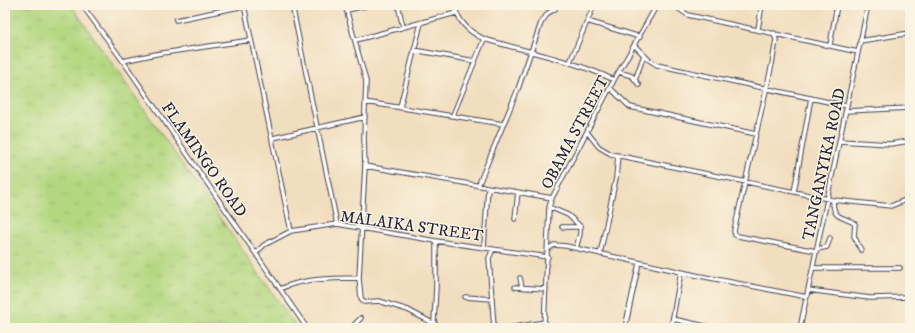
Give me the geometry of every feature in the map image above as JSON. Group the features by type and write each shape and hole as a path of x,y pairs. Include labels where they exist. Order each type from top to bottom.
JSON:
{"street":[{"name":"FLAMINGO ROAD","path":"82,5 123,61 307,328"},
{"path":"292,5 337,224"},
{"path":"346,5 366,81 365,166 360,278 361,298 364,302 379,301 408,310 434,322 442,328"},
{"path":"347,10 370,5"},
{"path":"398,5 403,27"},
{"path":"454,5 456,14 467,29 484,39 570,62 595,70 614,80"},
{"path":"478,186 541,23 548,13 555,9 556,5"},
{"path":"570,62 594,5"},
{"name":"OBAMA STREET","path":"544,328 550,207 552,198 614,80 635,46 657,5"},
{"path":"672,5 688,15 758,29 858,52"},
{"path":"758,29 762,5"},
{"path":"830,45 837,5"},
{"name":"TANGANYIKA ROAD","path":"800,328 868,5"},
{"path":"176,20 244,6 273,138 291,231"},
{"path":"356,40 456,14"},
{"path":"587,21 640,36"},
{"path":"400,107 421,23"},
{"path":"774,33 776,40 767,89 734,231 735,235 816,250 827,247 830,238"},
{"path":"860,41 910,33"},
{"path":"453,115 484,39"},
{"path":"123,61 156,54 251,40"},
{"path":"635,46 657,65 847,106"},
{"path":"414,50 475,61"},
{"path":"635,80 644,55"},
{"path":"619,72 629,75 639,85"},
{"path":"610,88 630,107 756,134"},
{"path":"794,192 810,98"},
{"path":"365,102 503,124"},
{"path":"846,111 910,108"},
{"path":"273,138 365,117"},
{"path":"588,132 605,152 618,156 827,199 891,206 910,198"},
{"path":"839,141 890,144 910,141"},
{"path":"600,254 616,178 618,156"},
{"path":"365,166 552,198"},
{"path":"488,188 486,247 490,254 494,328"},
{"path":"515,219 518,192"},
{"path":"833,200 833,209 838,216 856,224 854,236 861,250"},
{"path":"550,207 568,215 581,227"},
{"name":"MALAIKA STREET","path":"256,253 264,245 291,231 337,224 362,227 436,241 548,257"},
{"path":"562,227 581,227"},
{"path":"576,248 581,227"},
{"path":"548,240 554,245 576,248 639,263 807,298"},
{"path":"434,322 436,241"},
{"path":"548,249 554,245"},
{"path":"490,254 493,249"},
{"path":"625,328 639,263"},
{"path":"812,268 900,268"},
{"path":"671,328 681,272"},
{"path":"280,289 300,281 315,279 360,278"},
{"path":"520,278 522,287"},
{"path":"515,287 546,289"},
{"path":"808,290 870,298 910,297"},
{"path":"466,297 492,299"},
{"path":"351,328 361,318"},
{"path":"673,319 714,328"},
{"path":"508,328 545,322"}],"green space":[{"path":"5,5 71,5 297,328 5,328"}]}
